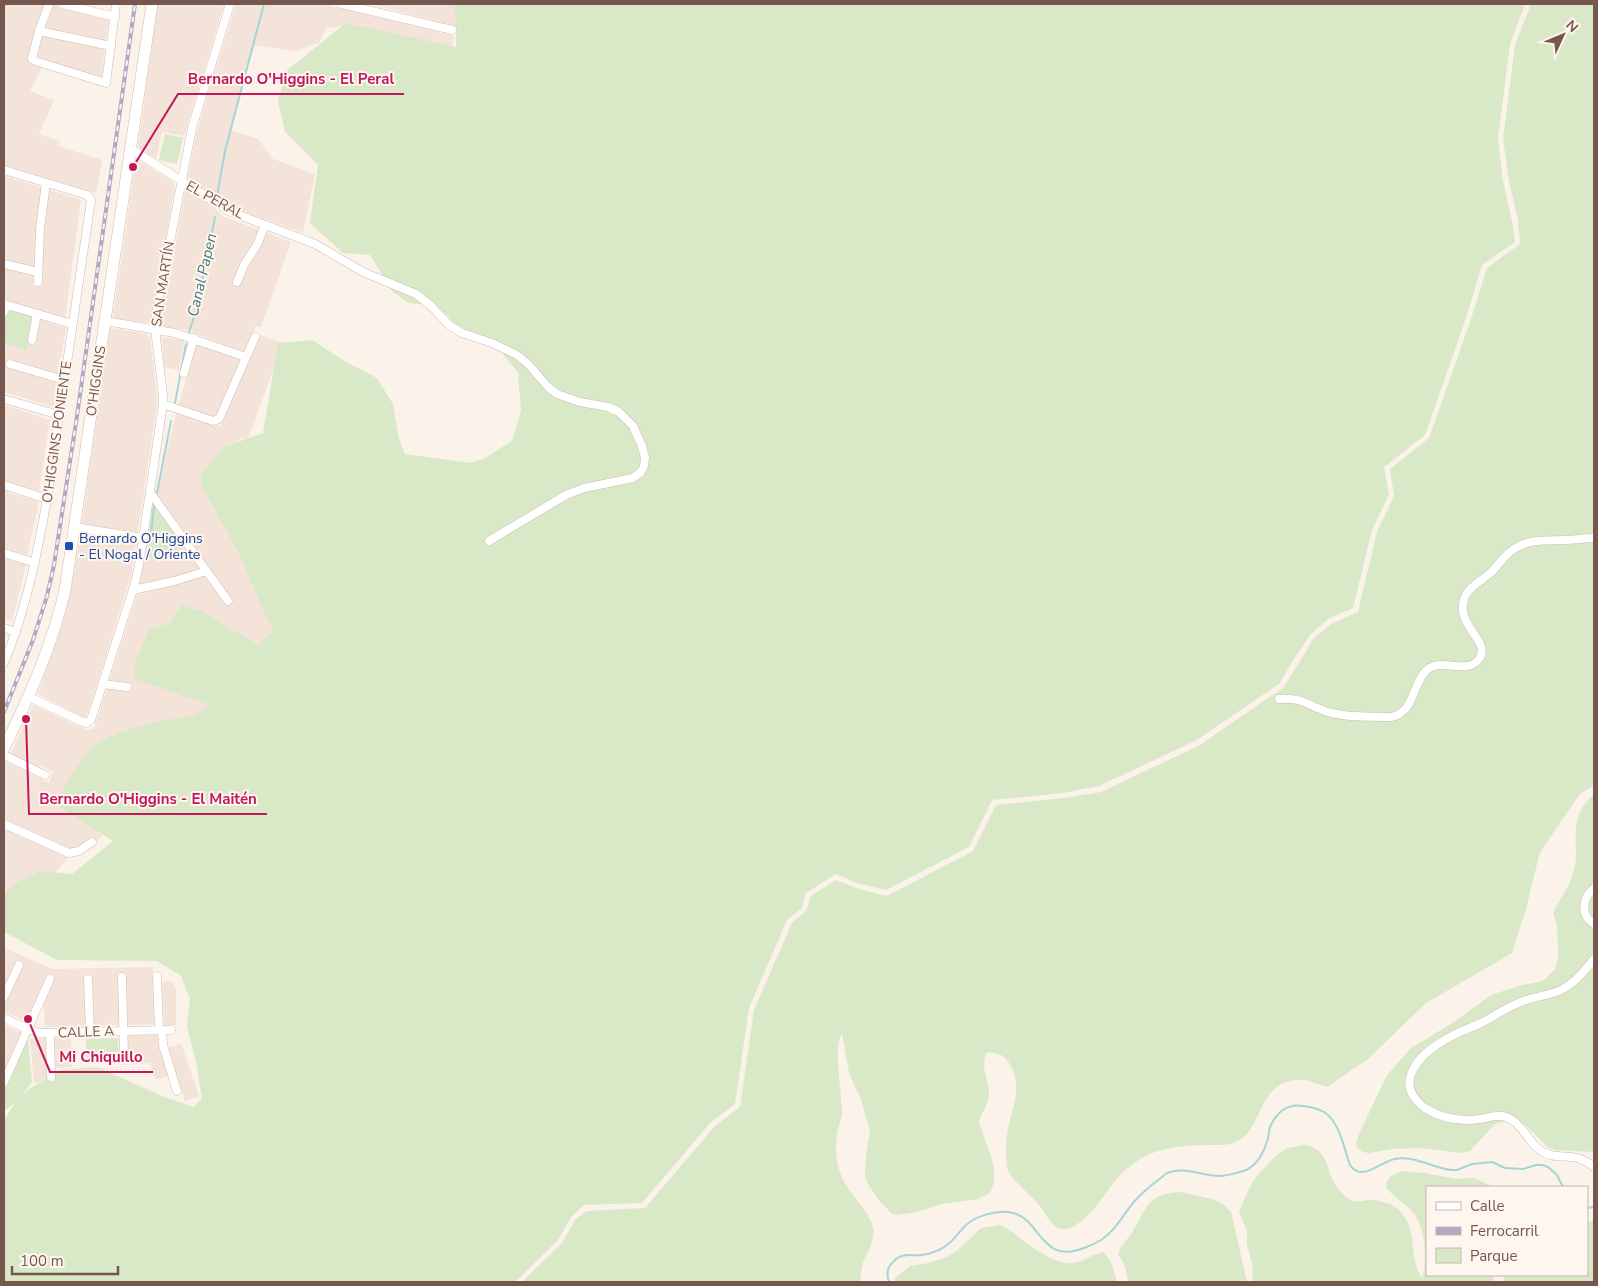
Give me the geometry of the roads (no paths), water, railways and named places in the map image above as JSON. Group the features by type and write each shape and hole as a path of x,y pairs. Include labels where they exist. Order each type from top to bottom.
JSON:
{"street":[{"path":"49,4 38,31 33,60 106,83 116,4"},
{"path":"63,4 115,17"},
{"name":"O'HIGGINS","path":"4,748 44,662 65,590 152,4"},
{"name":"SAN MARTÍN","path":"29,697 82,722 88,722 92,718 133,590 138,571 163,404 155,329 157,309 196,112 230,4"},
{"path":"342,4 368,7 452,30"},
{"path":"38,31 111,46"},
{"name":"EL PERAL","path":"131,149 231,212 325,249 363,272 416,294 430,305 449,325 462,333 492,342 518,355 552,391 571,399 614,409 629,420 637,432 645,458 644,466 639,474 633,478 584,488 566,495 489,540"},
{"path":"4,171 46,183 40,229 38,282"},
{"name":"O'HIGGINS PONIENTE","path":"4,663 16,632 35,563 47,499 91,200 90,197 46,183"},
{"path":"237,282 244,265 257,245 265,225"},
{"path":"4,264 38,272"},
{"path":"5,308 37,314 72,324"},
{"path":"32,340 37,314"},
{"path":"105,321 155,329 194,338 246,357"},
{"path":"163,404 213,421 217,420 221,417 255,337"},
{"path":"184,373 194,338"},
{"path":"10,364 64,380"},
{"path":"4,399 59,415"},
{"path":"4,486 47,499"},
{"path":"150,492 228,601"},
{"path":"74,527 143,538"},
{"path":"1279,699 1300,700 1328,712 1340,714 1392,717 1400,714 1409,705 1416,687 1428,668 1440,664 1470,665 1479,659 1482,652 1481,644 1469,628 1463,611 1466,594 1475,583 1489,575 1510,552 1527,543 1544,539 1594,538"},
{"path":"4,553 35,563"},
{"path":"133,590 207,571"},
{"path":"4,628 16,632"},
{"path":"103,684 128,687"},
{"path":"4,755 45,775"},
{"path":"4,824 65,852 75,852 92,842"},
{"path":"1594,888 1587,895 1584,908 1586,916 1594,924"},
{"path":"1594,959 1579,976 1562,990 1515,1004 1483,1022 1444,1040 1429,1051 1416,1065 1411,1073 1409,1082 1410,1091 1414,1098 1434,1113 1461,1120 1494,1116 1509,1118 1544,1153 1554,1156 1578,1158 1594,1168"},
{"path":"4,997 19,965"},
{"path":"157,976 164,1030 163,1045 177,1091"},
{"path":"122,977 124,1054"},
{"path":"88,979 90,1031"},
{"path":"4,1082 50,980"},
{"name":"CALLE A","path":"4,1018 40,1033 164,1030"},
{"path":"50,1033 51,1077"}],"waterway":[{"name":"Canal Papen","path":"217,196 225,151 264,4"},
{"name":"Canal Papen","path":"189,332 197,308 215,217"},
{"name":"Canal Papen","path":"175,403 186,344"},
{"name":"Canal Papen","path":"156,498 171,421"},
{"name":"Canal Papen","path":"151,535 154,507"},
{"path":"889,1282 888,1270 899,1257 926,1254 939,1250 950,1243 968,1223 994,1213 1007,1212 1022,1217 1043,1240 1059,1251 1070,1252 1091,1245 1101,1240 1110,1232 1136,1200 1167,1173 1180,1171 1222,1176 1248,1169 1263,1151 1273,1121 1285,1108 1296,1105 1318,1109 1329,1116 1338,1129 1350,1165 1360,1172 1366,1172 1395,1159 1402,1158 1451,1170 1457,1170 1472,1164 1492,1162 1505,1168 1523,1169 1542,1165 1548,1167 1557,1175 1562,1186"},
{"path":"1588,1208 1594,1207"}],"railway":[{"path":"4,712 33,640 47,596 54,565 135,4"}],"place":[{"name":"Bernardo O'Higgins - El Peral","path":"133,167"},
{"name":"Bernardo O'Higgins - El Nogal / Oriente","path":"69,546"},
{"name":"Bernardo O'Higgins - El Maitén","path":"26,719"},
{"name":"Mi Chiquillo","path":"28,1019"}]}
